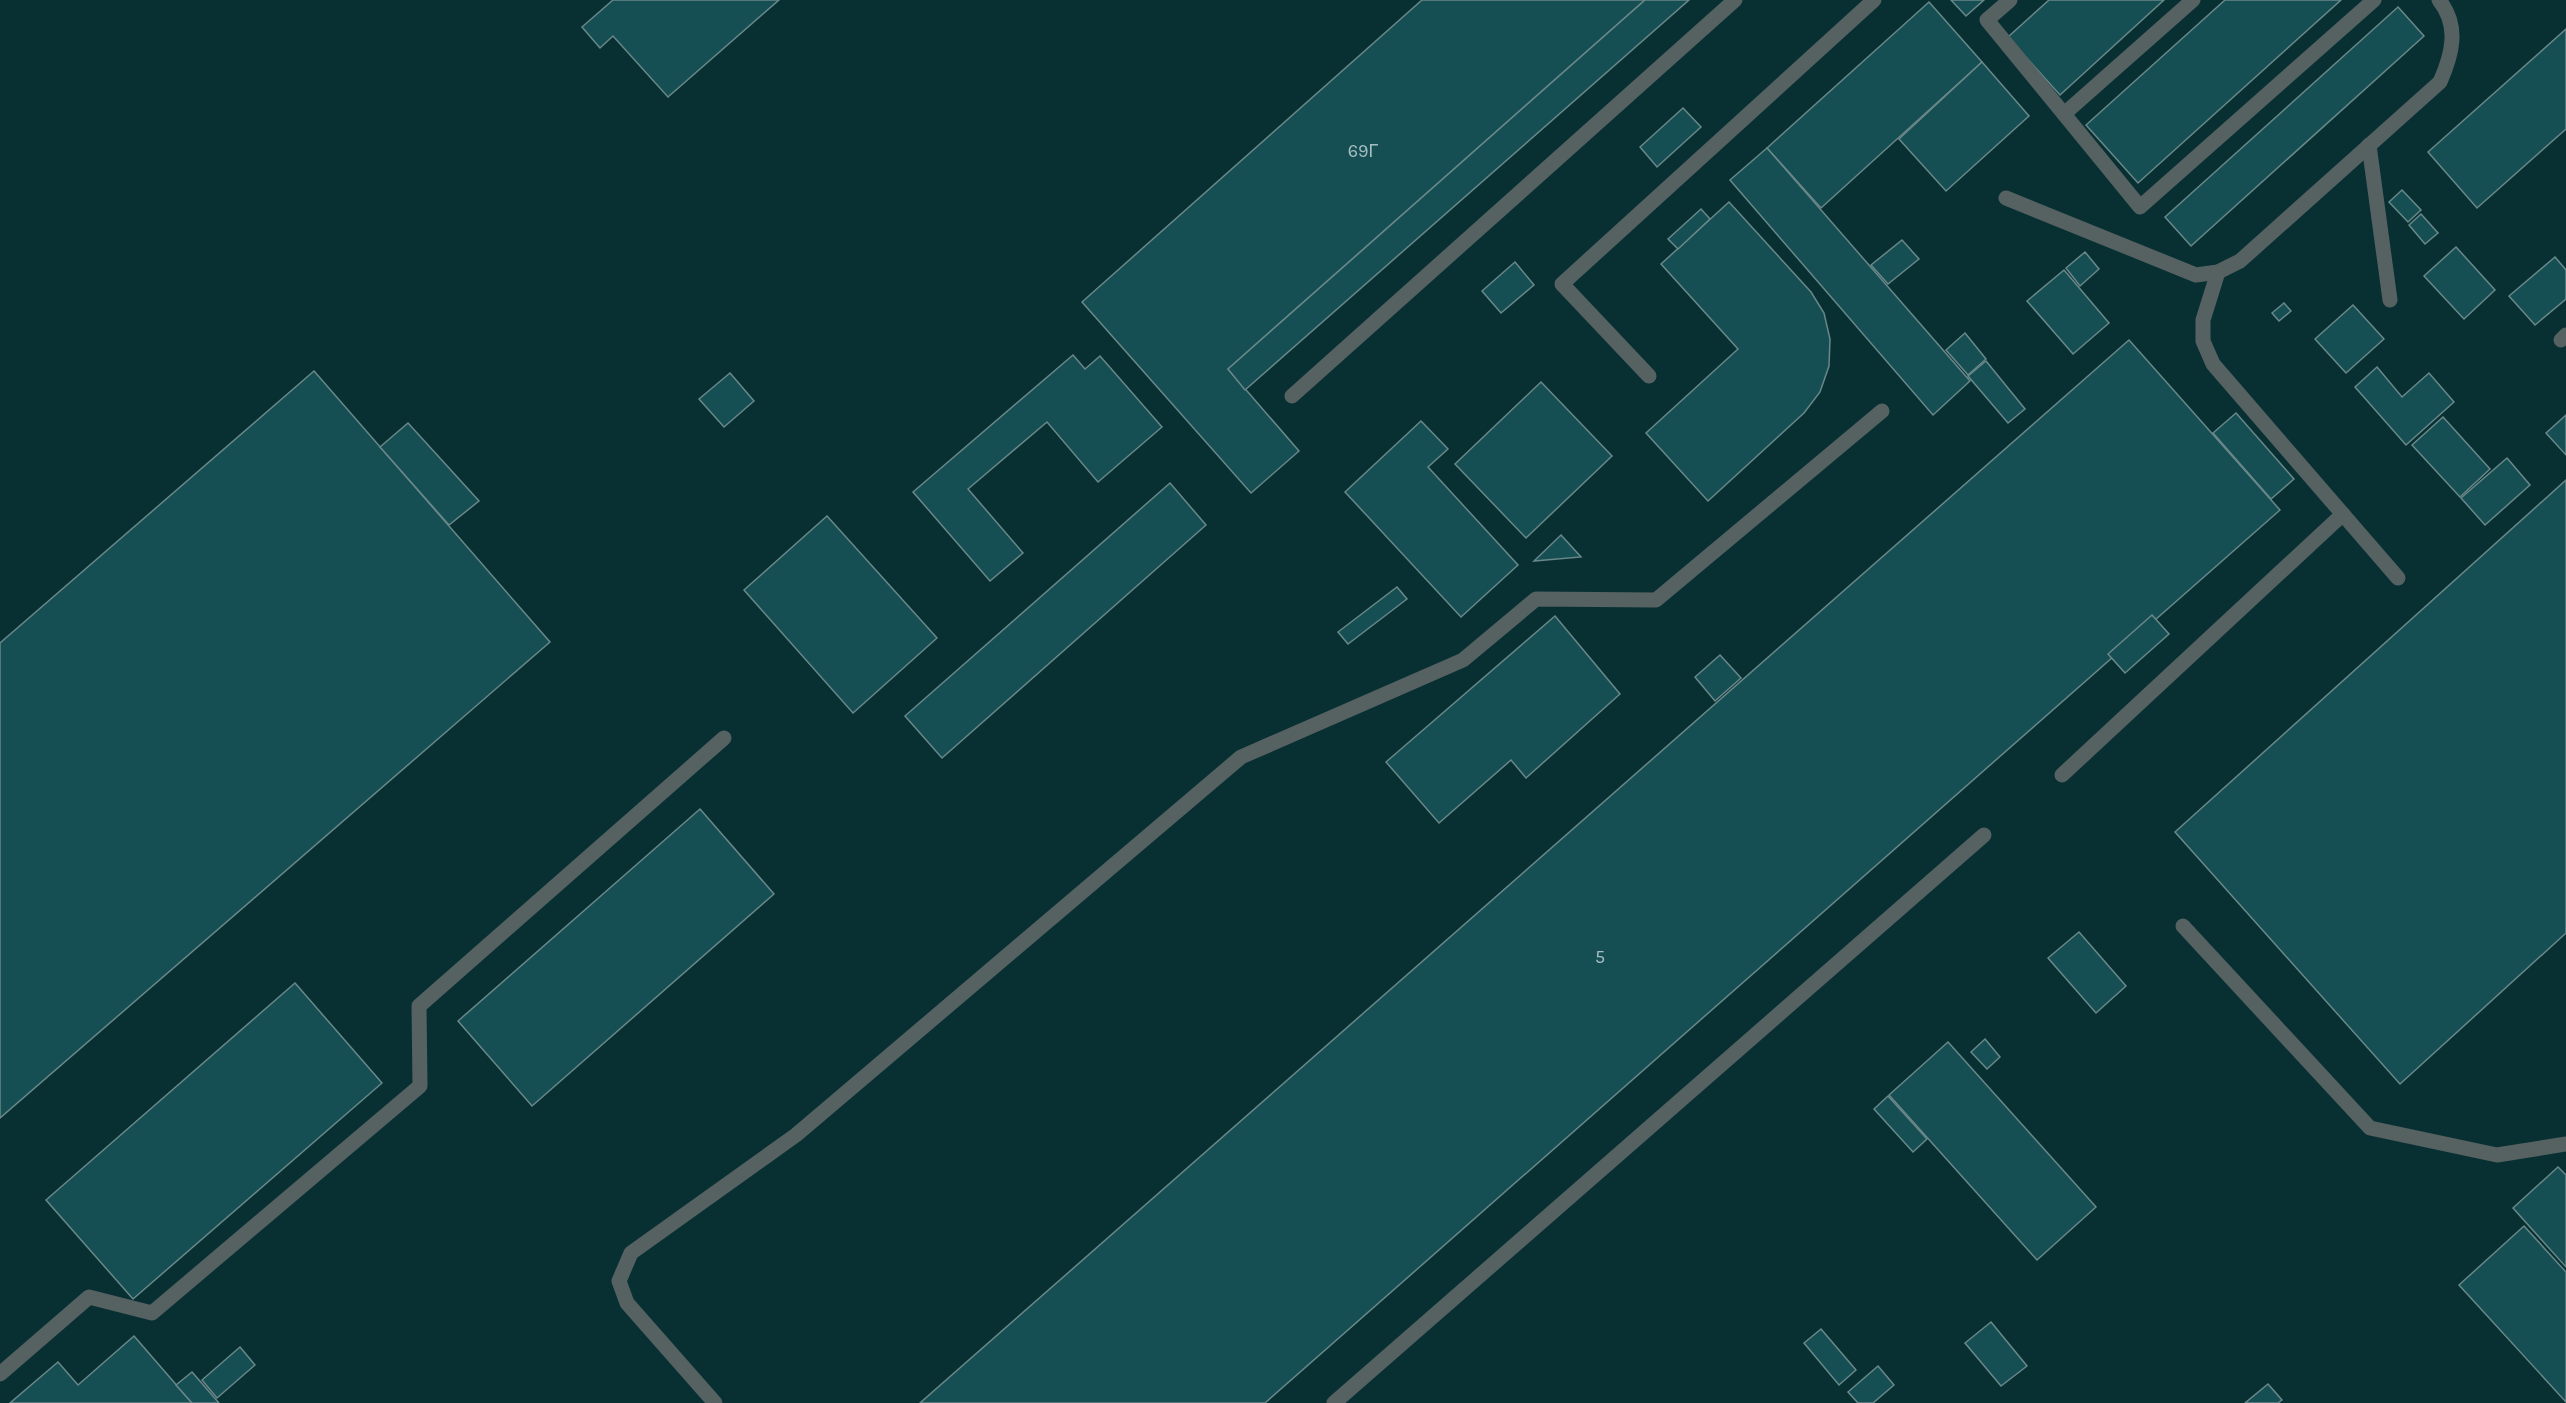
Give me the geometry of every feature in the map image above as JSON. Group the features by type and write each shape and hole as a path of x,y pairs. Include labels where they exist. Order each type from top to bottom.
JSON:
{"lane":[{"path":"1292,396 1735,0"},
{"path":"1649,376 1562,284 1874,0"},
{"path":"2010,0 1987,20 2140,207 2373,0"},
{"path":"2064,114 2193,0"},
{"path":"2006,198 2196,275 2218,272 2240,261 2440,82 2451,57 2453,33 2446,8 2439,0"},
{"path":"2369,145 2390,300"},
{"path":"2218,272 2203,320 2203,341 2213,364 2398,578"},
{"path":"715,1403 627,1303 619,1281 631,1253 796,1135 1241,757 1463,660 1536,599 1656,600 1882,411"},
{"path":"2062,775 2343,514"},
{"path":"0,1374 89,1297 152,1313 420,1086 419,1006 724,738"},
{"path":"1334,1403 1984,835"},
{"path":"2183,926 2370,1128 2497,1155 2566,1144"}],"shaded area":[{"path":"0,0 2566,0 2566,1403 0,1403"}],"building":[{"path":"613,0 779,0 668,97 613,36 600,48 582,27"},
{"path":"1422,0 1645,0 1228,369 1299,451 1251,493 1082,302"},
{"path":"1645,0 1689,0 1245,390 1228,369"},
{"path":"1951,0 1984,0 1966,16"},
{"path":"2049,0 2164,0 2060,95 2008,37"},
{"path":"2225,0 2341,0 2138,183 2086,125"},
{"path":"1929,2 1982,62 1821,208 1767,148"},
{"path":"2398,7 2424,36 2191,246 2165,217"},
{"path":"2566,29 2566,129 2477,208 2428,152"},
{"path":"1982,62 2029,116 1946,191 1899,139"},
{"path":"1683,108 1701,127 1657,167 1640,147"},
{"path":"1767,148 1970,381 1933,415 1730,180"},
{"path":"2402,190 2421,210 2408,222 2389,202"},
{"path":"1729,202 1811,292 1824,313 1830,339 1829,366 1820,392 1804,413 1708,501 1646,433 1738,349 1661,264"},
{"path":"1701,209 1710,219 1678,249 1668,239"},
{"path":"2421,214 2438,233 2425,244 2409,225"},
{"path":"1902,240 1919,259 1888,284 1871,265"},
{"path":"2456,247 2495,290 2464,319 2424,276"},
{"path":"2085,252 2099,269 2080,286 2066,268"},
{"path":"2555,257 2566,270 2566,299 2535,325 2509,296"},
{"path":"1515,262 1534,285 1501,313 1482,291"},
{"path":"2064,270 2109,323 2073,354 2027,301"},
{"path":"2284,303 2291,311 2279,321 2272,313"},
{"path":"2353,305 2384,339 2346,373 2315,339"},
{"path":"1965,333 1986,359 1968,375 1946,350"},
{"path":"2129,340 2280,510 1265,1403 920,1403"},
{"path":"1073,355 1085,369 1100,356 1162,427 1098,482 1047,422 968,489 1023,553 990,581 913,492"},
{"path":"1986,361 2025,409 2008,423 1968,376"},
{"path":"2377,367 2402,397 2429,373 2454,402 2406,445 2355,387"},
{"path":"314,371 550,642 0,1118 0,643"},
{"path":"730,373 754,401 724,427 699,399"},
{"path":"1541,382 1612,456 1526,538 1455,464"},
{"path":"2236,413 2294,479 2271,499 2213,433"},
{"path":"2566,415 2566,455 2546,433"},
{"path":"2443,417 2490,469 2460,497 2412,445"},
{"path":"1421,421 1448,449 1428,467 1518,565 1461,617 1345,492"},
{"path":"408,423 479,501 449,525 380,447"},
{"path":"2507,458 2530,485 2485,525 2461,498"},
{"path":"2566,480 2566,933 2400,1084 2175,832"},
{"path":"1170,483 1206,525 942,758 905,716"},
{"path":"827,516 937,638 853,713 744,590"},
{"path":"1561,535 1581,557 1534,561"},
{"path":"1397,587 1407,599 1348,644 1338,632"},
{"path":"2152,615 2169,634 2125,673 2108,654"},
{"path":"1555,616 1620,694 1526,778 1511,760 1439,823 1386,762"},
{"path":"1720,655 1741,678 1715,701 1695,677"},
{"path":"700,809 774,894 532,1106 458,1021"},
{"path":"2079,932 2126,986 2096,1013 2048,958"},
{"path":"295,983 382,1083 133,1299 46,1200"},
{"path":"1985,1039 2000,1057 1987,1069 1971,1052"},
{"path":"1948,1042 2096,1207 2037,1260 1889,1095"},
{"path":"1888,1096 1927,1139 1913,1152 1874,1109"},
{"path":"2558,1167 2566,1175 2566,1267 2513,1208"},
{"path":"2524,1226 2566,1272 2566,1402 2459,1285"},
{"path":"1991,1322 2027,1366 2001,1386 1965,1343"},
{"path":"1821,1329 1856,1370 1839,1385 1804,1343"},
{"path":"134,1336 192,1403 10,1403 58,1362 78,1385"},
{"path":"240,1347 255,1365 217,1398 202,1380"},
{"path":"1878,1366 1894,1385 1873,1403 1858,1403 1848,1392"},
{"path":"192,1372 219,1403 192,1403 176,1385"},
{"path":"2268,1384 2282,1400 2278,1403 2245,1403"}]}
